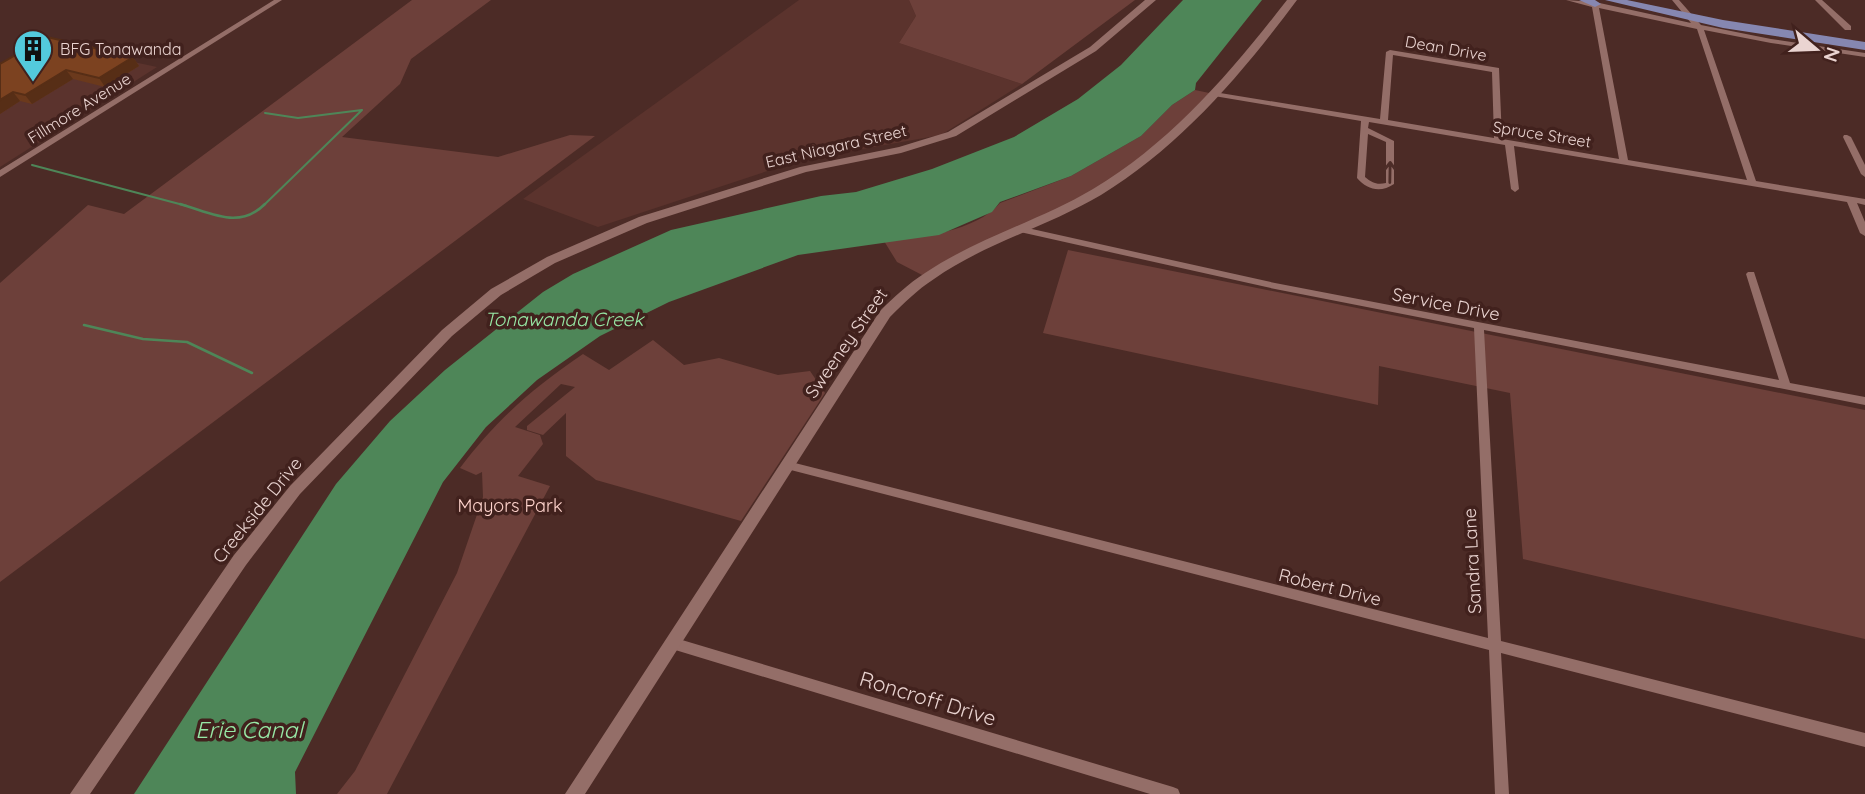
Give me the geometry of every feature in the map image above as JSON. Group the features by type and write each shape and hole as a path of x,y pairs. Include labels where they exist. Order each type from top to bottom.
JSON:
{"main road":[{"path":"1611,0 1865,39"},
{"path":"1640,0 1767,32 1865,46"},
{"path":"1723,32 1767,32"}],"street":[{"name":"Fillmore Avenue","path":"0,174 4,167 279,0"},
{"name":"East Niagara Street","path":"506,285 597,239 709,198 804,169 901,150 952,134 1093,49 1151,0"},
{"name":"Sweeney Street","path":"574,794 885,314 903,293 925,276 1023,230 1096,192 1133,169 1214,94 1292,0"},
{"path":"1569,0 1590,2 1700,28 1865,55"},
{"path":"1818,0 1848,28"},
{"path":"1590,2 1624,162"},
{"path":"1683,9 1700,28 1752,183"},
{"name":"Dean Drive","path":"1384,122 1390,52 1496,70 1498,141"},
{"name":"Spruce Street","path":"1214,94 1865,202"},
{"path":"1364,129 1390,141 1390,184 1382,187 1369,185 1361,178 1364,129 1365,119"},
{"path":"1847,137 1865,173"},
{"path":"1509,143 1515,189"},
{"path":"1851,200 1865,233"},
{"name":"Service Drive","path":"1023,230 1479,327 1865,401"},
{"path":"1751,274 1786,385"},
{"name":"Creekside Drive","path":"79,794 240,560 295,490 447,333 506,285"},
{"name":"Sandra Lane","path":"1479,327 1502,794"},
{"name":"Robert Drive","path":"787,466 1865,740"},
{"name":"Roncroff Drive","path":"672,643 1172,794"}],"shaded area":[{"path":"799,0 909,0 916,16 899,43 1022,84 941,135 801,160 598,227 523,199"},
{"path":"50,44 157,67 0,167 0,73"}],"green space":[{"path":"412,0 491,0 411,59 400,84 342,137 498,157 570,135 595,136 0,582 0,283 88,205 124,214"},
{"path":"909,0 1135,0 1022,84 899,43 916,16"},
{"path":"1195,90 1214,94 1133,169 1037,224 924,276 897,262 884,241 930,235 962,227 977,221 1000,203 1071,176 1141,136 1172,105"},
{"path":"1068,250 1865,410 1865,639 1523,559 1510,393 1379,366 1378,405 1043,333"},
{"name":"Mayors Park","path":"653,340 684,365 719,358 778,375 810,371 825,393 741,521 596,480 566,456 566,413 543,435 527,430 527,426 575,387 561,384 515,427 540,435 543,444 518,476 550,486 387,794 337,794 355,771 457,573 483,497 482,472 476,475 460,468 517,405 583,354 609,370"}],"water":[{"path":"1183,0 1262,0 1196,83 1195,90 1172,105 1141,136 1071,176 1000,202 992,212 939,235 798,255 669,302 600,336 537,380 486,427 443,482 295,772 296,794 134,794 336,484 390,421 445,370 543,292 573,274 671,230 821,196 856,192 932,169 1014,137 1078,99 1121,65"}],"building":[{"name":"BFG Tonawanda","path":"47,37 133,57 99,78 66,70 25,95 13,92 0,100 0,64"}],"waterway":[{"path":"263,206 362,110 298,118 265,113"},
{"path":"32,165 183,205"},
{"path":"183,205 214,215 235,218 255,212 265,204"},
{"path":"183,205 187,206"},
{"path":"84,325 143,339 187,342 252,373"}],"place":[{"name":"BFG Tonawanda","path":"33,83"}],"water label":[{"name":"Tonawanda Creek","path":"564,319"},
{"name":"Erie Canal","path":"249,729"}]}
